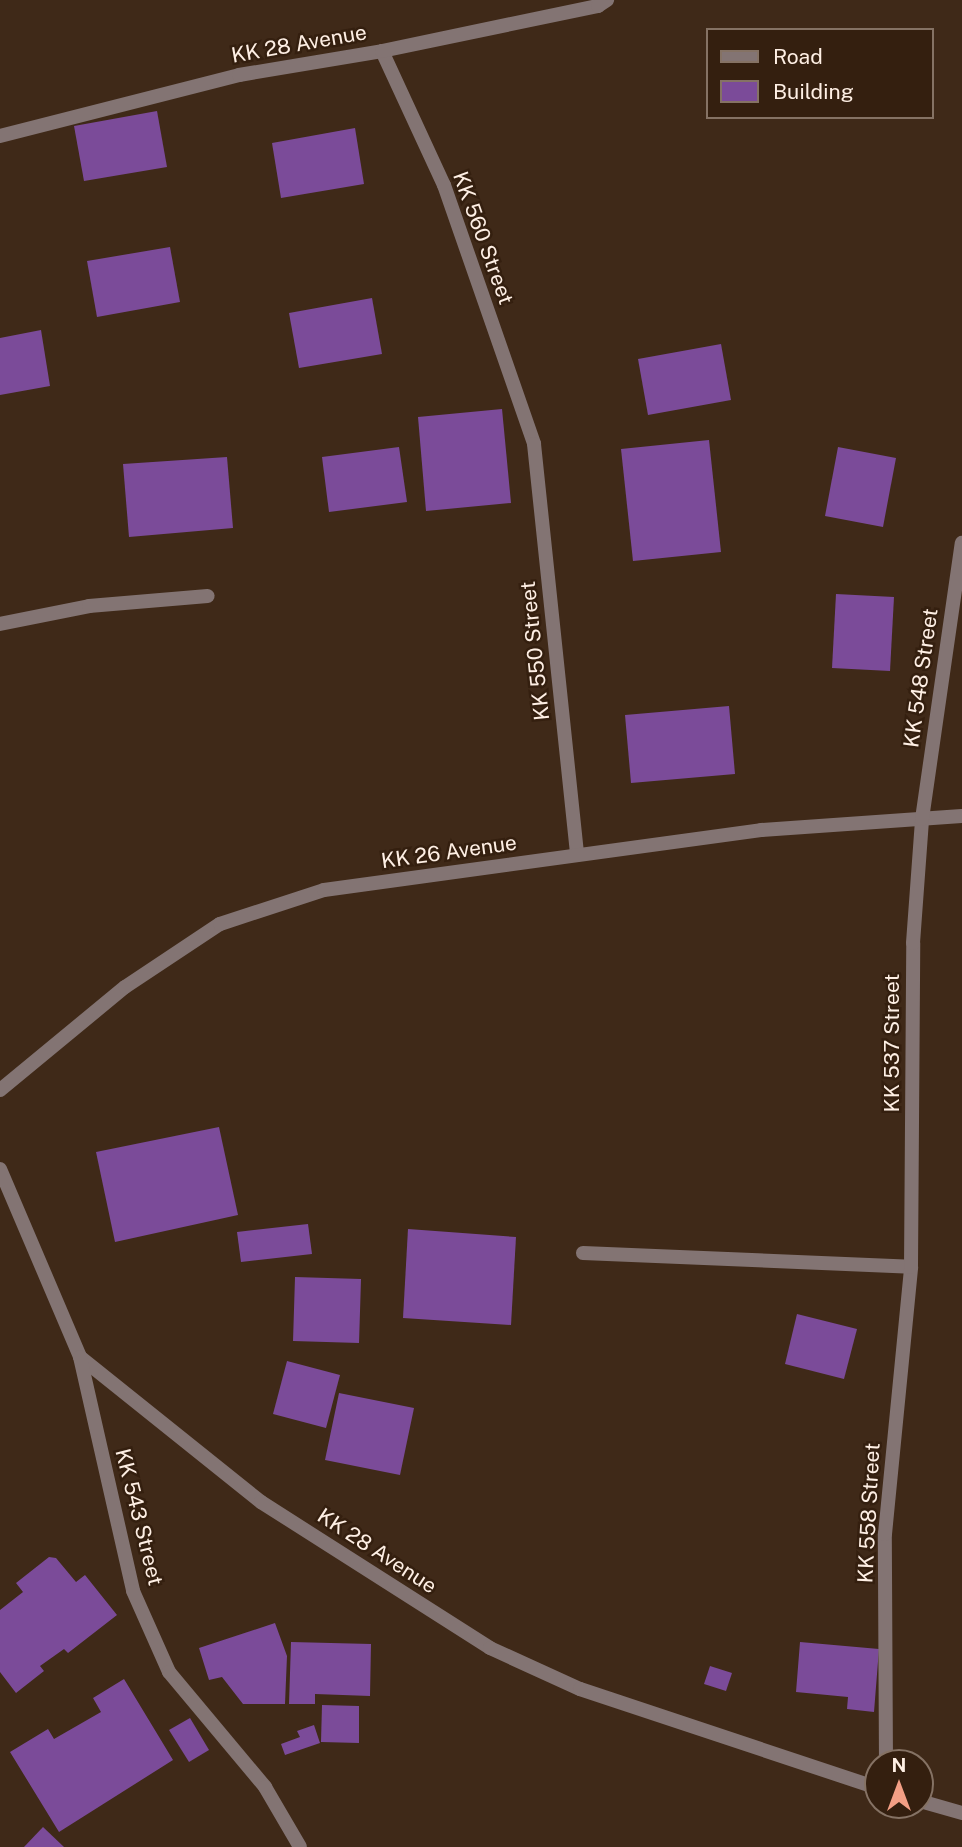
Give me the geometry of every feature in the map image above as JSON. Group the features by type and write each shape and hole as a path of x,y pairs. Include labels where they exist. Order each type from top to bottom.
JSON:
{"street":[{"name":"KK 28 Avenue","path":"0,136 239,75 382,51 598,6 607,0"},
{"name":"KK 560 Street","path":"382,51 444,185 534,444"},
{"name":"KK 550 Street","path":"534,444 577,855"},
{"name":"KK 548 Street","path":"922,819 962,543"},
{"path":"0,624 89,606 208,596"},
{"name":"KK 26 Avenue","path":"0,1090 125,986 220,924 324,890 761,830 962,816"},
{"name":"KK 537 Street","path":"911,1267 914,943 922,819"},
{"name":"KK 28 Avenue","path":"0,1169 80,1357 261,1502 490,1648 580,1689 864,1783"},
{"path":"583,1252 911,1267"},
{"name":"KK 558 Street","path":"886,1749 885,1534 911,1267"},
{"name":"KK 543 Street","path":"80,1357 133,1591 169,1672 265,1787 300,1847"},
{"path":"934,1805 962,1813"}],"building":[{"path":"157,111 167,167 84,181 74,126"},
{"path":"355,128 364,184 281,198 272,143"},
{"path":"170,247 180,302 97,317 87,261"},
{"path":"372,298 382,354 299,368 289,313"},
{"path":"41,330 50,386 0,395 0,338"},
{"path":"721,344 731,400 648,415 638,359"},
{"path":"502,409 511,503 426,511 418,417"},
{"path":"709,440 721,552 633,561 621,449"},
{"path":"399,447 407,502 329,512 322,457"},
{"path":"838,447 896,458 883,527 825,516"},
{"path":"227,457 233,528 129,537 123,464"},
{"path":"836,594 894,597 890,671 832,668"},
{"path":"729,706 735,774 631,783 625,715"},
{"path":"219,1127 238,1215 115,1242 96,1152"},
{"path":"308,1224 312,1254 241,1262 237,1232"},
{"path":"408,1229 516,1237 511,1325 403,1318"},
{"path":"295,1277 361,1279 359,1343 293,1341"},
{"path":"797,1314 857,1329 844,1379 785,1364"},
{"path":"287,1361 340,1375 326,1428 273,1414"},
{"path":"339,1393 414,1408 400,1475 325,1460"},
{"path":"49,1557 56,1558 76,1582 85,1575 117,1615 68,1653 64,1649 40,1666 44,1671 16,1693 0,1672 0,1610 23,1592 16,1583"},
{"path":"275,1623 287,1656 285,1704 243,1704 222,1677 209,1680 199,1648"},
{"path":"291,1642 371,1644 370,1696 315,1694 315,1704 289,1704"},
{"path":"800,1642 879,1649 874,1712 847,1709 848,1697 796,1692"},
{"path":"710,1666 732,1673 726,1691 704,1684"},
{"path":"124,1679 173,1760 59,1832 10,1752 48,1729 54,1739 101,1712 93,1698"},
{"path":"322,1705 359,1706 359,1743 321,1742"},
{"path":"190,1718 209,1750 189,1762 169,1730"},
{"path":"314,1725 320,1743 285,1755 281,1744 300,1737 297,1731"},
{"path":"43,1827 64,1847 24,1847"}]}
